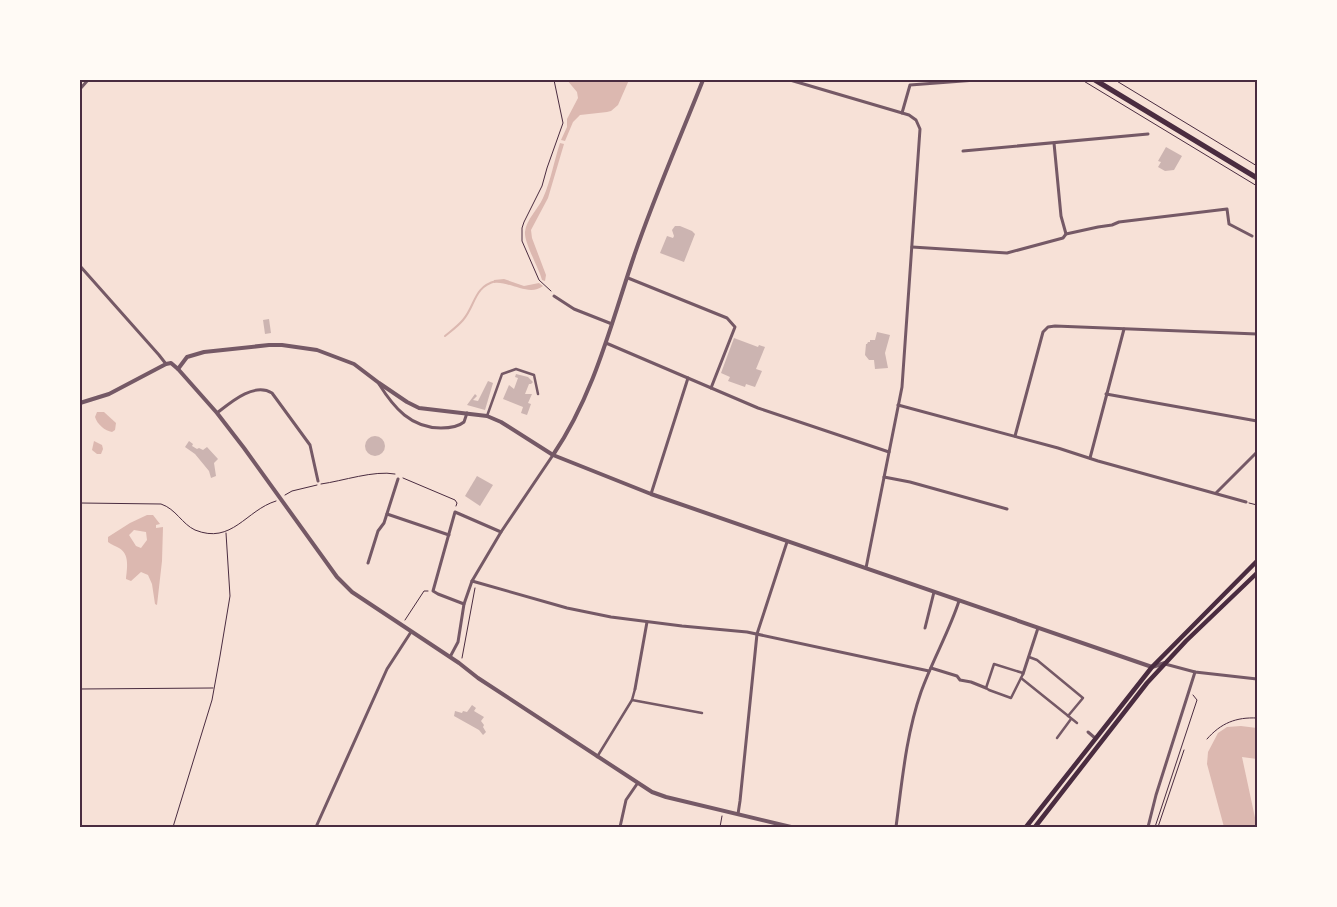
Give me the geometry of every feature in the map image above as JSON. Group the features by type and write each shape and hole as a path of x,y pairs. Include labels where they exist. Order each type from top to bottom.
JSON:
{"main road":[{"path":"1095,80 1257,178"},
{"path":"1026,827 1152,667 1257,561"},
{"path":"1035,827 1153,676 1207,620 1257,573"}],"street":[{"path":"80,89 88,80"},
{"path":"450,657 458,642 464,604 472,581 501,532 553,455 579,411 606,344 640,240 703,80"},
{"path":"790,80 805,82 902,113 919,123 921,134 902,387 866,568"},
{"path":"902,113 910,85 976,80"},
{"path":"963,150 1148,134"},
{"path":"1054,143 1061,216 1066,234"},
{"path":"912,247 1007,253 1063,238 1066,234 1098,226 1112,226 1119,222 1227,209 1228,224 1252,236"},
{"path":"80,266 166,364"},
{"path":"628,278 726,318 735,327 711,388"},
{"path":"554,296 574,309 612,324"},
{"path":"1015,436 1043,332 1048,327 1257,334"},
{"path":"1090,458 1124,329"},
{"path":"606,344 758,408 889,452"},
{"path":"178,369 186,358 195,353 282,345 316,350 361,368 379,383 419,408 487,416 553,455 651,494 787,542 1152,667 1165,663 1195,672 1257,680"},
{"path":"80,403 109,394 166,364 171,364 178,369 216,413 347,588 637,784 666,797 791,827"},
{"path":"487,416 502,374 516,369 534,375 538,394"},
{"path":"651,494 688,378"},
{"path":"379,383 401,413 421,425 436,428 452,427 464,422 467,413"},
{"path":"216,413 244,393 268,390 310,445 318,481"},
{"path":"1106,394 1257,422"},
{"path":"898,405 1015,436 1246,502"},
{"path":"1216,493 1257,452"},
{"path":"884,477 910,482 1007,509"},
{"path":"368,564 378,531 384,523 398,479"},
{"path":"464,604 433,591 455,512 501,532"},
{"path":"387,514 449,535"},
{"path":"738,814 757,634 787,542"},
{"path":"472,581 567,608 612,617 757,634 930,670 957,676 960,680 971,682 1011,698 1022,675 1038,628"},
{"path":"925,628 934,592"},
{"path":"896,827 910,730 930,670 954,617 959,601"},
{"path":"597,757 632,700 647,622"},
{"path":"316,827 387,669 411,632"},
{"path":"1029,656 1037,660 1083,698 1068,716"},
{"path":"986,688 994,664 1022,675 1077,724"},
{"path":"1152,667 1153,676"},
{"path":"1148,827 1156,795 1195,672"},
{"path":"632,700 702,713"},
{"path":"1057,738 1071,719"},
{"path":"1088,732 1095,738"},
{"path":"620,827 626,800 637,784"}],"path":[{"path":"554,80 563,123 542,186 522,228 522,241 539,280 554,296"},
{"path":"1082,80 1257,186"},
{"path":"1115,80 1257,166"},
{"path":"80,503 161,504 170,508 192,529 214,534 226,532 292,490 370,474 382,472 386,474"},
{"path":"409,480 455,500 457,503 455,512"},
{"path":"1246,502 1257,505"},
{"path":"173,827 214,688 230,596 226,532"},
{"path":"461,660 475,588 472,581"},
{"path":"402,625 424,591 433,591"},
{"path":"80,689 214,688"},
{"path":"1156,827 1197,700 1190,690"},
{"path":"1207,739 1217,728 1228,722 1236,719 1257,718"},
{"path":"1156,827 1184,750"}],"shaded area":[{"path":"567,80 629,80 618,105 611,111 580,115 573,122 565,141 561,140 567,127 567,119 578,98 577,92"},
{"path":"560,143 564,144 548,198 531,230 532,238 546,275 545,281 542,280 529,249 525,232 546,191"},
{"path":"504,279 524,286 539,283 543,286 532,290 494,283 494,280"},
{"path":"97,412 104,412 116,423 115,430 112,432 99,425 95,417"},
{"path":"94,441 102,445 101,454 97,454 92,450"},
{"path":"147,515 153,515 160,524 156,525 156,528 163,527 162,561 157,605 155,604 152,584 148,575 141,572 131,581 126,579 127,562 125,554 108,542 108,537","holes":["134,530 146,532 147,540 141,548 136,546 129,535"]},
{"path":"1227,727 1257,728 1257,759 1242,757 1257,827 1224,827 1207,764 1208,752 1218,733"}],"building":[{"path":"1166,147 1182,156 1174,170 1165,171 1158,167 1161,162 1158,161"},
{"path":"675,226 680,226 695,234 684,262 660,253 667,236 673,238 672,230"},
{"path":"269,319 271,333 265,334 263,320"},
{"path":"877,332 890,335 885,353 888,368 875,369 874,360 869,360 865,355 866,344 870,340 875,340"},
{"path":"734,338 758,347 759,345 765,347 756,369 762,371 755,387 746,384 745,387 728,381 730,377 721,373"},
{"path":"516,374 528,377 533,382 529,384 525,394 532,394 528,403 531,404 527,415 521,413 523,407 503,399 509,385 514,389 518,378 515,377"},
{"path":"488,381 493,383 485,410 467,405 475,394 477,396 473,400 478,401"},
{"path":"375,436 382,439 385,446 382,453 375,456 368,453 365,446 368,439"},
{"path":"189,441 197,449 203,450 207,447 218,459 214,463 216,476 211,478 209,471 195,454 185,447"},
{"path":"477,476 493,485 480,506 465,496"},
{"path":"472,705 476,708 474,711 484,717 481,721 486,732 483,735 479,730 454,716 455,711 467,712"}],"waterway":[{"path":"445,336 463,320 479,292 496,281"}]}
